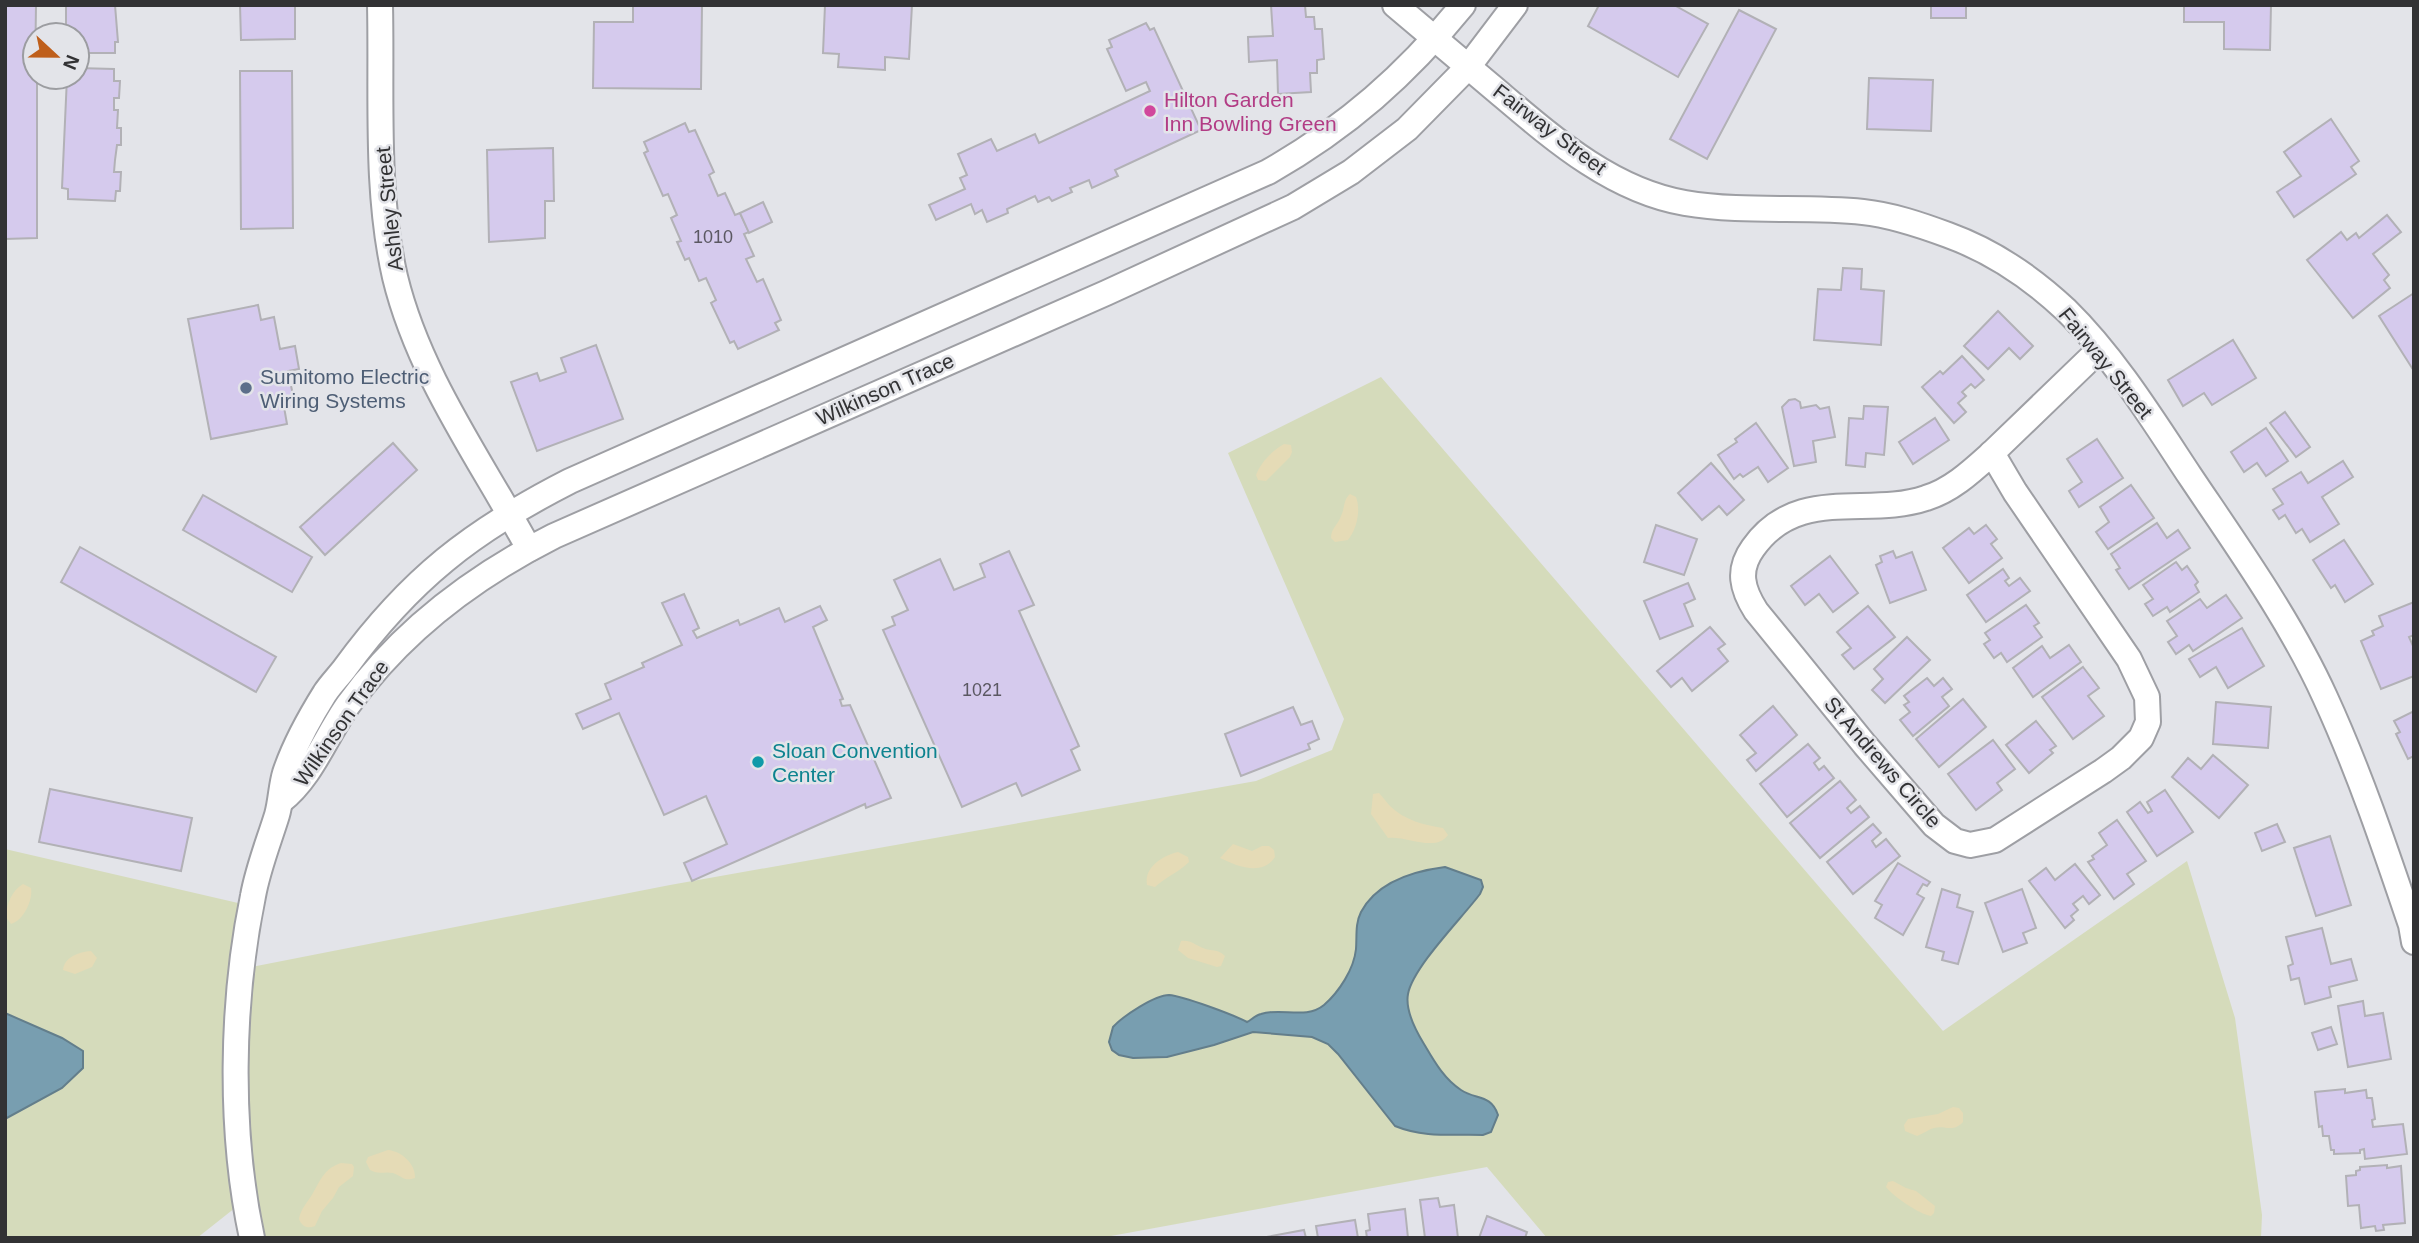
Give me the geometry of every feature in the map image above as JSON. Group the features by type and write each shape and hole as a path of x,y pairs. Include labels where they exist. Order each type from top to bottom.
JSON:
{"street":[{"name":"Ashley Street","path":"380,5 384,192 396,277 409,322 433,382 529,548"},
{"name":"Fairway Street","path":"1395,5 1544,130 1595,166 1637,189 1659,197 1707,206 1864,212 1913,222 1960,239 2007,264 2049,295 2100,349 2158,428 2247,560 2310,667 2372,809 2411,925 2414,942"},
{"name":"Wilkinson Trace","path":"252,1238 242,1169 237,1105 242,969 253,893 281,801 284,774 302,735 326,692 356,652 409,591 469,540 510,513 570,481 1268,172 1332,133 1357,114 1409,67 1463,5"},
{"name":"Wilkinson Trace","path":"281,801 295,790 350,703 390,653 439,607 466,587 529,548 1106,293 1293,207 1380,151 1434,104 1468,67 1515,5"},
{"name":"St Andrews Circle","path":"1992,453 2037,525 2129,659 2147,697 2148,722 2136,745 2103,771 2011,832 1987,843 1970,845 1962,844 1948,836 1908,795 1756,611 1746,597 1742,580 1744,564 1757,541 1798,513 1838,505 1904,504 1926,499 1947,489 1992,453 2100,349"}],"green space":[{"path":"1381,377 1943,1031 2187,861 2235,1018 2262,1215 2261,1238 1547,1238 1487,1167 1100,1238 253,1238 245,1200 197,1238 5,1238 5,849 251,906 246,968 670,885 1256,781 1332,750 1344,719 1228,453"}],"sand":[{"path":"1284,444 1291,445 1290,457 1266,481 1258,480 1256,475 1264,461"},
{"path":"1350,494 1356,497 1357,502 1356,525 1348,540 1335,542 1331,538 1332,532"},
{"path":"1379,793 1402,815 1443,828 1448,835 1436,843 1388,838 1371,814 1373,794"},
{"path":"1233,844 1252,851 1269,846 1274,850 1275,857 1270,863 1256,868 1220,858"},
{"path":"1178,852 1188,857 1189,862 1155,887 1147,885 1148,873 1155,863"},
{"path":"23,884 31,888 29,904 24,914 11,924 6,917 8,903"},
{"path":"1181,941 1222,954 1225,956 1221,966 1188,958 1178,950"},
{"path":"91,951 97,958 92,967 75,974 63,970 66,962 73,956"},
{"path":"1953,1107 1959,1108 1963,1113 1963,1122 1956,1127 1938,1127 1917,1136 1905,1131 1904,1125 1908,1119 1938,1114"},
{"path":"388,1150 407,1159 415,1178 406,1179 393,1173 370,1170 366,1162 368,1157"},
{"path":"341,1163 352,1164 353,1176 339,1187 315,1226 304,1226 299,1219 303,1208 324,1175"},
{"path":"1893,1181 1916,1191 1935,1206 1934,1213 1931,1216 1920,1212 1895,1195 1886,1187 1888,1182"}],"water":[{"path":"1445,867 1481,880 1483,887 1419,970 1408,994 1408,1007 1418,1033 1444,1075 1461,1090 1487,1100 1495,1108 1498,1115 1491,1132 1483,1135 1439,1135 1395,1126 1338,1054 1328,1044 1312,1037 1253,1032 1167,1057 1133,1058 1119,1055 1112,1050 1109,1042 1113,1027 1140,1007 1163,996 1185,999 1247,1022 1269,1012 1301,1013 1317,1009 1335,994 1349,972 1355,957 1358,921 1368,902 1397,880"},
{"path":"5,1013 62,1038 83,1051 83,1068 62,1088 5,1119"}],"building":[{"path":"5,5 36,5 36,21 21,21 21,91 37,91 37,238 5,239"},
{"path":"66,5 115,5 118,42 115,42 115,53 91,53 91,21 66,21"},
{"path":"240,5 295,5 295,39 241,40"},
{"path":"633,5 702,5 701,89 593,88 594,22 633,22"},
{"path":"825,5 912,5 909,59 885,57 885,70 838,67 839,54 823,53"},
{"path":"1271,5 1305,5 1306,17 1314,17 1315,29 1322,29 1324,59 1317,60 1317,73 1310,73 1311,92 1278,94 1277,60 1249,62 1248,37 1273,36"},
{"path":"1599,5 1674,5 1708,24 1678,77 1588,26"},
{"path":"1931,5 1966,5 1966,18 1931,18"},
{"path":"2184,5 2271,5 2270,50 2224,49 2224,22 2184,22"},
{"path":"1739,10 1776,29 1707,159 1670,139"},
{"name":"Hilton Garden Inn Bowling Green","path":"1146,23 1150,30 1154,28 1201,130 1115,170 1118,176 1092,188 1089,180 1070,188 1072,192 1052,201 1049,197 1038,202 1035,196 987,222 982,210 975,214 971,204 936,220 929,205 965,189 960,178 967,175 958,154 991,139 997,151 1035,134 1039,143 1150,91 1146,82 1126,91 1107,49 1112,47 1109,40"},
{"path":"91,68 114,69 114,81 120,81 119,98 114,98 114,110 118,110 117,128 121,128 121,145 117,145 114,172 121,172 120,191 116,191 115,201 68,199 68,189 62,188 66,91 91,91"},
{"path":"240,71 292,71 293,228 241,229"},
{"path":"1869,78 1933,80 1931,131 1867,129"},
{"path":"2331,119 2359,161 2351,167 2356,174 2294,217 2277,192 2301,176 2284,152"},
{"path":"685,123 689,132 695,130 714,172 709,175 718,196 725,193 735,215 740,213 749,232 744,234 754,256 746,259 757,282 763,279 781,320 775,323 779,330 738,349 734,341 730,343 711,303 716,300 706,278 699,281 689,258 685,260 677,242 681,241 671,218 677,215 668,194 663,196 644,153 648,151 644,142"},
{"path":"553,148 554,201 545,201 545,238 489,242 487,150"},
{"path":"763,202 772,222 749,233 740,213"},
{"path":"2387,215 2401,232 2373,254 2389,275 2384,280 2390,288 2353,318 2307,260 2341,232 2347,240 2356,233 2359,238"},
{"path":"1843,268 1862,269 1861,289 1884,291 1881,345 1814,340 1818,289 1841,290"},
{"path":"2414,293 2414,366 2412,368 2379,316"},
{"name":"Sumitomo Electric Wiring Systems","path":"258,305 261,320 274,317 280,349 295,346 299,369 288,371 295,405 284,407 287,424 211,439 188,319"},
{"path":"1998,311 2033,346 2020,359 2009,348 1988,369 1964,346"},
{"path":"2233,340 2256,378 2212,405 2204,393 2183,406 2168,380"},
{"path":"596,345 623,419 537,451 511,382 537,373 540,381 566,372 561,358"},
{"path":"1962,356 1984,380 1975,388 1971,384 1962,392 1966,396 1958,403 1966,412 1954,423 1922,387 1940,371 1943,374"},
{"path":"1789,400 1800,402 1801,408 1816,405 1820,409 1829,407 1835,437 1813,441 1816,462 1794,466 1782,407"},
{"path":"1864,406 1888,407 1884,455 1866,453 1865,467 1846,465 1849,418 1863,419"},
{"path":"2285,412 2310,447 2296,457 2270,423"},
{"path":"1935,418 1949,440 1913,464 1899,442"},
{"path":"1756,423 1788,468 1768,482 1758,467 1743,477 1740,474 1734,479 1718,455 1737,442 1735,439"},
{"path":"2266,428 2288,461 2266,476 2257,463 2244,472 2231,452"},
{"path":"2097,439 2123,478 2079,507 2069,491 2082,482 2067,459"},
{"path":"393,443 417,470 325,555 300,527"},
{"path":"2343,461 2353,477 2322,497 2339,524 2310,542 2302,529 2296,533 2285,515 2279,519 2273,510 2283,504 2273,489 2301,472 2308,483"},
{"path":"1711,463 1744,500 1727,515 1719,506 1702,520 1678,493"},
{"path":"2131,485 2154,518 2108,549 2096,532 2109,522 2100,507"},
{"path":"203,495 312,557 292,592 183,530"},
{"path":"2157,523 2167,538 2178,530 2190,548 2129,589 2116,570 2120,568 2111,554"},
{"path":"1656,525 1697,539 1684,575 1644,562"},
{"path":"1986,525 1997,539 1991,544 2002,558 1969,583 1943,548 1969,528 1974,534"},
{"path":"2344,540 2373,584 2345,602 2335,585 2331,588 2313,560"},
{"path":"80,547 276,657 256,692 61,582"},
{"path":"1009,551 1034,605 1019,611 1079,746 1071,750 1080,770 1022,796 1016,783 962,807 883,630 895,625 892,617 908,610 894,580 940,559 954,590 985,577 980,564"},
{"path":"1893,551 1896,558 1912,552 1926,590 1890,603 1876,565 1882,562 1880,556"},
{"path":"1830,556 1858,593 1833,612 1819,594 1805,605 1791,586"},
{"path":"2176,562 2182,570 2187,566 2198,582 2195,585 2199,592 2170,612 2167,607 2153,616 2145,604 2153,599 2143,585"},
{"path":"2003,569 2009,578 2005,581 2009,586 2020,578 2030,591 1986,622 1967,595"},
{"path":"1688,583 1695,599 1684,604 1693,626 1660,639 1644,601"},
{"name":"Sloan Convention Center","path":"684,594 699,628 693,631 697,638 738,620 740,625 779,608 785,622 820,606 827,620 813,627 843,699 840,700 842,706 850,705 891,798 866,808 865,804 692,881 684,863 727,844 706,796 664,815 619,713 583,729 576,714 611,699 605,684 644,667 642,663 682,645 662,603"},
{"path":"2226,595 2242,618 2193,651 2189,645 2176,654 2168,642 2177,636 2167,621 2200,599 2207,608"},
{"path":"2414,602 2414,635 2409,637 2414,648 2414,676 2381,689 2361,641 2374,635 2372,631 2383,626 2379,616"},
{"path":"2026,605 2039,623 2034,626 2042,637 2007,662 2001,653 1994,658 1984,644 1990,640 1985,633"},
{"path":"1868,606 1895,637 1854,669 1842,655 1851,648 1837,632"},
{"path":"1710,627 1725,644 1718,649 1728,661 1692,691 1682,678 1671,687 1657,671"},
{"path":"2242,628 2264,666 2228,688 2216,667 2200,677 2189,659"},
{"path":"1907,637 1930,660 1885,703 1872,690 1883,679 1874,669"},
{"path":"2069,645 2081,662 2033,697 2013,668 2042,646 2050,658"},
{"path":"2083,667 2099,688 2088,696 2104,716 2073,739 2042,697"},
{"path":"1927,678 1934,686 1943,678 1952,689 1942,697 1949,706 1913,736 1900,720 1910,712 1904,705 1909,702 1904,696"},
{"path":"1963,699 1986,727 1939,767 1916,739"},
{"path":"2216,702 2271,707 2268,748 2213,744"},
{"path":"1773,706 1797,735 1756,771 1747,760 1756,753 1740,735"},
{"path":"1293,707 1301,725 1312,721 1319,739 1308,744 1310,749 1241,776 1225,734"},
{"path":"2414,711 2414,756 2408,759 2396,734 2400,732 2394,721"},
{"path":"2036,721 2056,746 2050,750 2053,753 2029,773 2006,745"},
{"path":"1993,740 2015,769 1997,783 2002,790 1976,810 1948,774"},
{"path":"1808,744 1820,758 1814,763 1819,770 1824,766 1834,778 1787,817 1760,784"},
{"path":"2213,755 2248,785 2219,818 2172,777 2188,758 2201,769"},
{"path":"1840,781 1856,800 1847,808 1851,813 1860,806 1869,817 1820,858 1790,823"},
{"path":"50,789 192,818 181,871 39,842"},
{"path":"2165,790 2193,832 2157,856 2127,812 2140,802 2148,813 2152,811 2147,802"},
{"path":"2117,820 2146,861 2127,874 2134,884 2114,899 2088,862 2107,845 2099,833"},
{"path":"1873,824 1881,833 1872,841 1876,847 1886,839 1900,856 1853,894 1827,862"},
{"path":"2277,824 2285,842 2262,851 2255,833"},
{"path":"2330,836 2351,905 2316,916 2294,848"},
{"path":"1898,863 1930,882 1927,886 1923,884 1917,894 1924,898 1903,935 1875,918 1882,905 1875,901"},
{"path":"2075,864 2100,895 2089,904 2083,896 2073,904 2078,910 2071,916 2074,920 2065,928 2029,881 2046,868 2055,880"},
{"path":"1942,889 1960,895 1957,907 1973,912 1958,964 1942,960 1944,952 1926,947"},
{"path":"2022,889 2036,928 2023,933 2027,943 2003,952 1985,903"},
{"path":"2322,928 2331,964 2351,959 2357,980 2329,987 2331,997 2305,1004 2299,978 2291,980 2288,966 2293,964 2286,937"},
{"path":"2363,1001 2365,1016 2383,1013 2391,1059 2348,1067 2338,1006"},
{"path":"2331,1027 2337,1044 2318,1050 2312,1033"},
{"path":"2345,1089 2345,1093 2366,1090 2367,1098 2372,1098 2375,1119 2372,1120 2373,1127 2403,1124 2407,1154 2365,1159 2364,1149 2360,1150 2360,1153 2334,1154 2329,1136 2323,1136 2322,1126 2319,1127 2315,1092"},
{"path":"2387,1165 2387,1168 2401,1166 2405,1223 2383,1225 2384,1230 2376,1231 2375,1226 2361,1228 2359,1205 2348,1206 2346,1176 2356,1175 2360,1167"},
{"path":"1438,1198 1440,1207 1454,1205 1458,1238 1425,1238 1420,1200"},
{"path":"1405,1209 1408,1238 1367,1238 1366,1231 1370,1230 1368,1214"},
{"path":"1487,1216 1527,1232 1525,1238 1479,1238"},
{"path":"1355,1220 1358,1238 1318,1238 1316,1226"},
{"path":"1304,1230 1306,1238 1266,1238 1266,1237"}],"place":[{"name":"Hilton Garden Inn Bowling Green","path":"1150,111"},
{"name":"Sumitomo Electric Wiring Systems","path":"246,388"},
{"name":"Sloan Convention Center","path":"758,762"}]}
